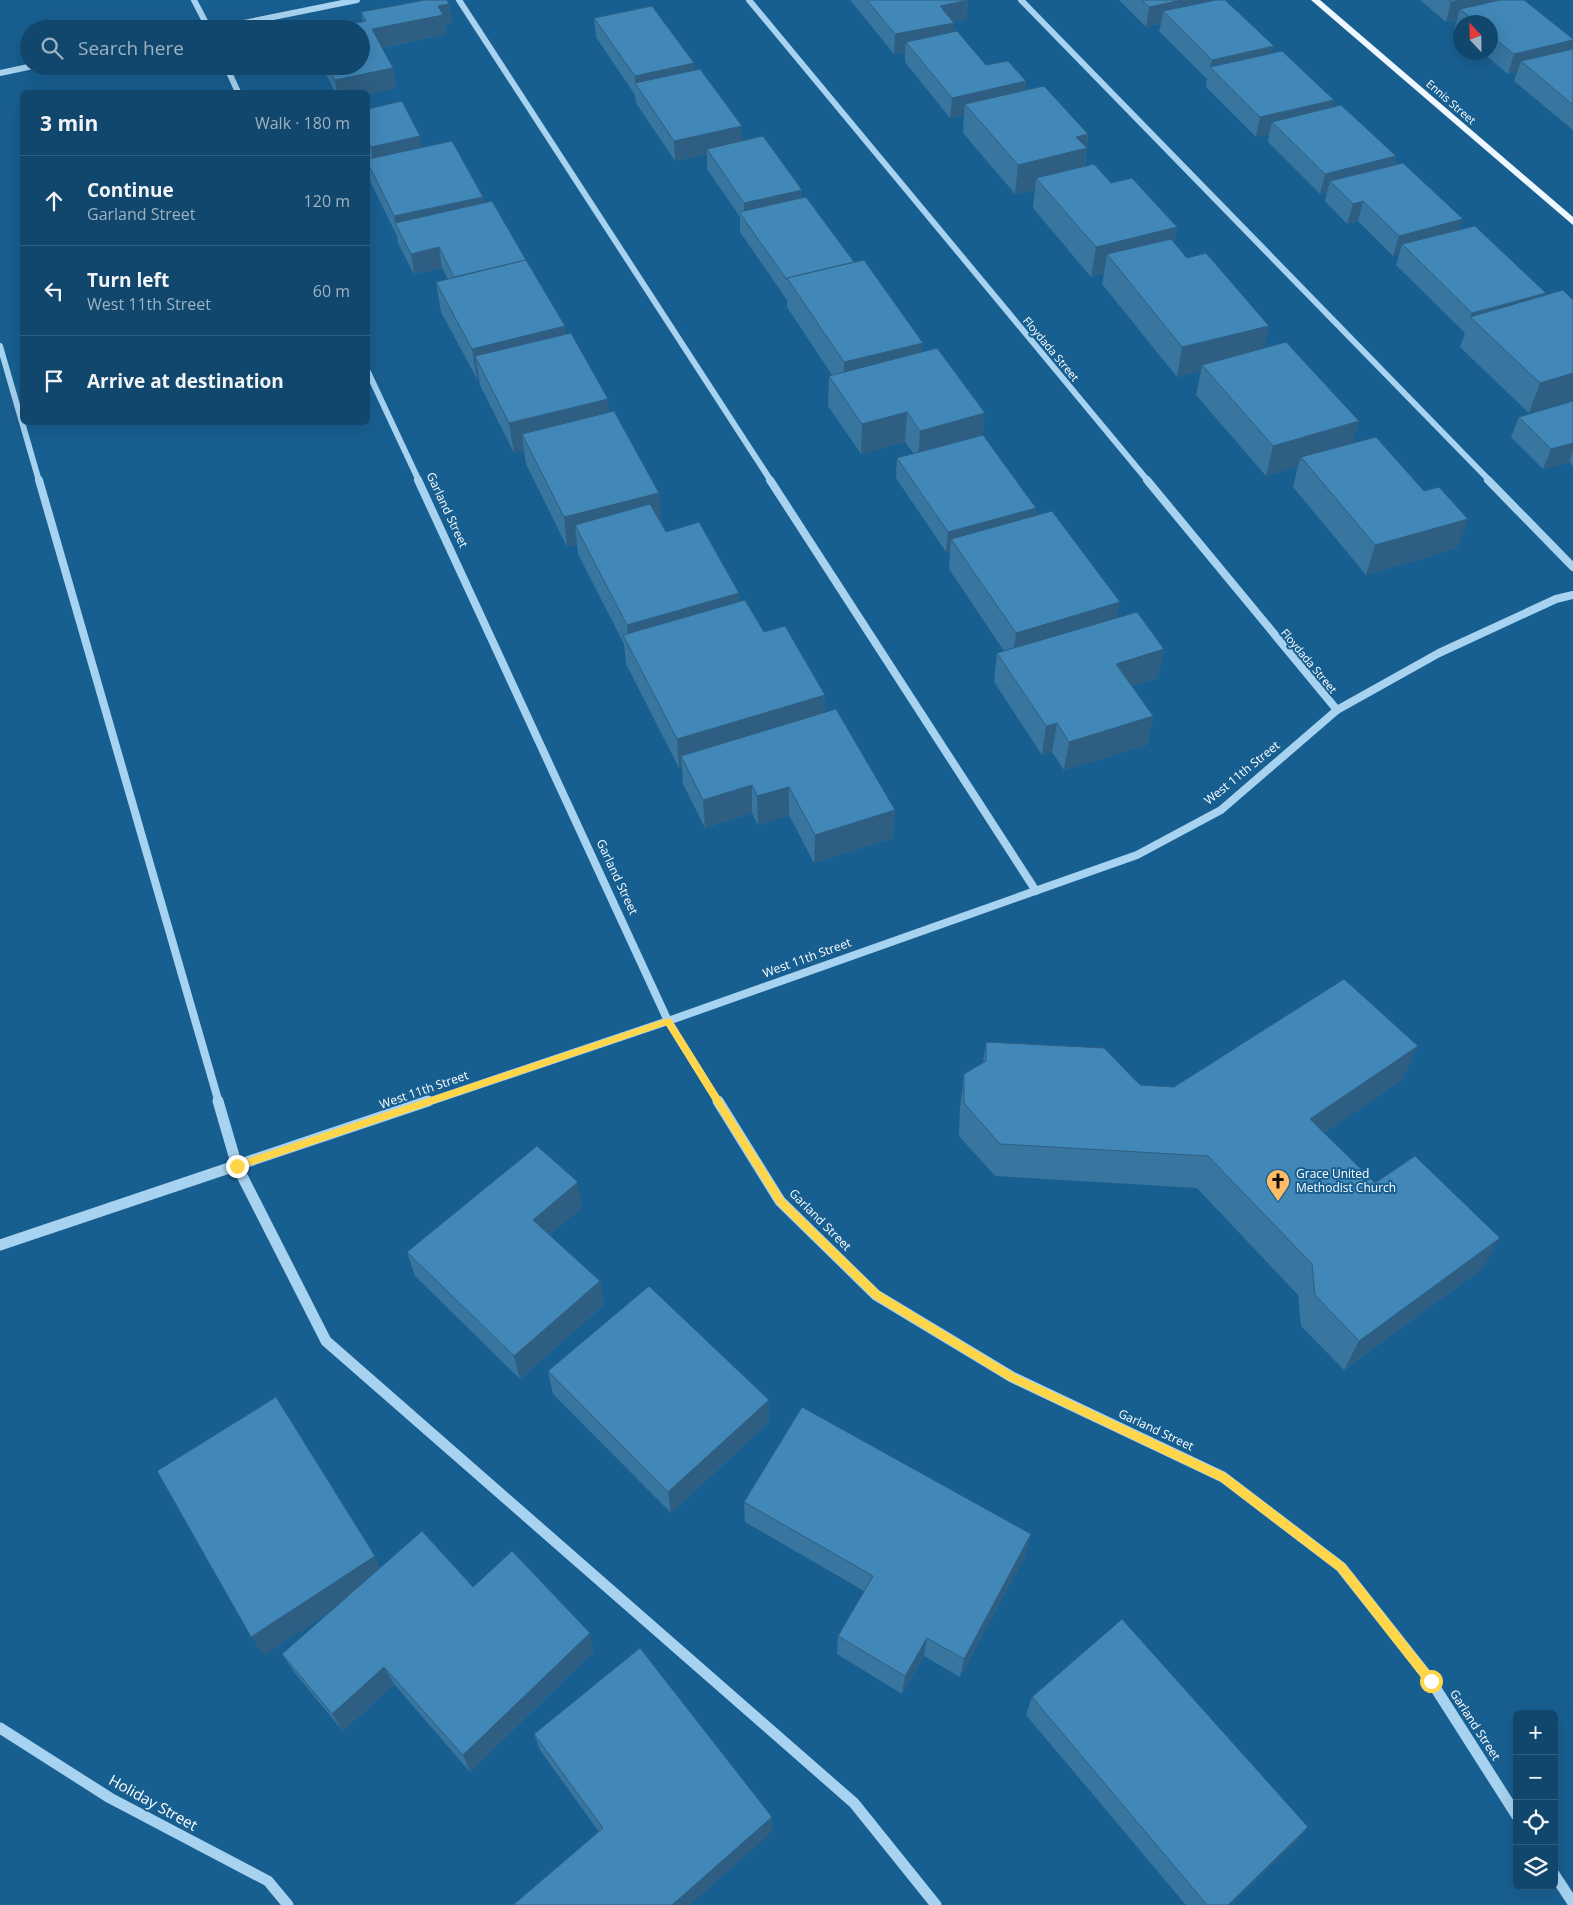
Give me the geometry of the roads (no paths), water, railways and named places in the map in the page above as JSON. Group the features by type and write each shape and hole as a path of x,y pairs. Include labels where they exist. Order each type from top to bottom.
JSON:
{"main road":[{"name":"Ennis Street","path":"1315,0 1573,222"}],"street":[{"path":"194,0 204,20"},
{"path":"258,20 357,0"},
{"path":"459,0 1036,890"},
{"name":"Floydada Street","path":"749,0 1337,710"},
{"path":"1021,0 1573,567"},
{"path":"0,73 20,69"},
{"path":"230,75 237,90"},
{"path":"0,346 20,415"},
{"name":"Garland Street","path":"370,376 668,1021 780,1201 876,1295 1012,1377 1223,1477 1341,1567 1431,1681 1513,1810"},
{"path":"23,425 237,1166 326,1341 854,1803 936,1905"},
{"name":"West 11th Street","path":"0,1245 668,1021 1137,855 1221,810 1337,710 1438,653 1556,599 1573,594"},
{"name":"Holiday Street","path":"0,1728 110,1798 268,1882 288,1905"},
{"path":"1558,1880 1573,1904"}],"place":[{"name":"Grace United Methodist Church","path":"1278,1202"}]}
